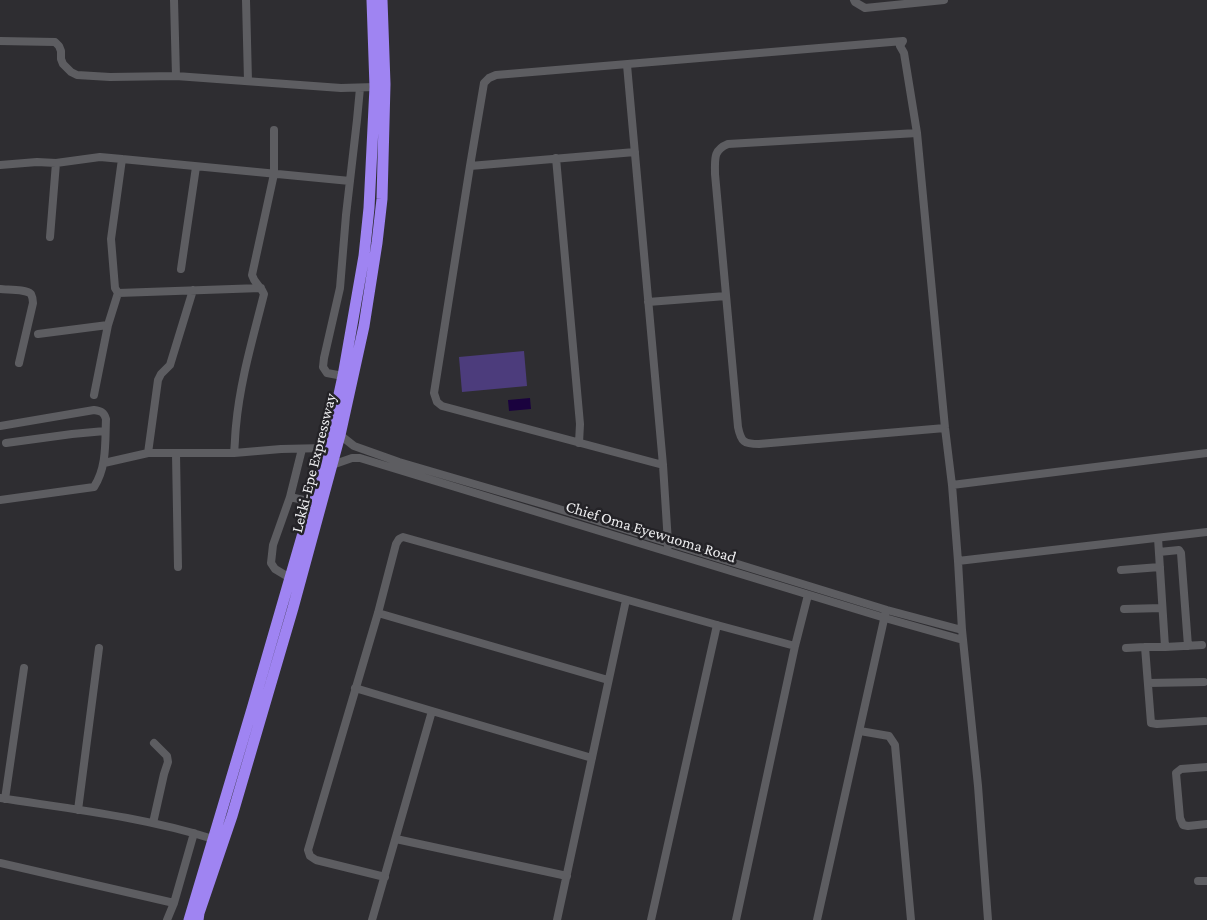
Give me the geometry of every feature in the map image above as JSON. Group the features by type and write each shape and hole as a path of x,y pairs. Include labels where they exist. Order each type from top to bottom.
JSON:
{"highway":[{"name":"Lekki-Epe Expressway","path":"198,920 232,816 290,578 312,502 343,376 364,256 369,208 375,87 372,0"},
{"name":"Lekki-Epe Expressway","path":"189,920 213,839 293,608 340,435 364,326 382,199 385,84 382,0"}],"street":[{"path":"174,0 176,76"},
{"path":"246,0 248,81"},
{"path":"854,0 864,8 944,0"},
{"path":"0,41 55,42 62,51 61,59 63,64 77,75 110,77 176,76 342,88 375,87"},
{"path":"663,465 442,406 437,402 434,393 484,83 489,78 496,76 903,41 900,46 904,53 916,133 952,485 962,630 978,786 988,920"},
{"path":"627,65 663,465 667,547"},
{"path":"343,376 327,373 323,367 340,288 360,88"},
{"path":"358,120 373,121"},
{"path":"234,453 239,400 264,294 261,288 254,282 252,276 274,174 274,130"},
{"path":"916,133 728,144 722,146 717,151 714,174 738,427 740,437 744,442 750,444 945,428"},
{"path":"470,166 635,152"},
{"path":"0,165 37,162 56,163 100,157 350,181"},
{"path":"556,158 580,424 579,443"},
{"path":"94,395 108,325 118,293 115,288 111,239 122,159"},
{"path":"50,238 56,163"},
{"path":"181,269 196,166"},
{"path":"118,293 261,288"},
{"path":"0,289 21,290 32,295 33,303 19,363"},
{"path":"148,453 158,380 170,365 193,290"},
{"path":"648,302 726,296"},
{"path":"38,334 108,325"},
{"path":"0,426 94,410 101,411 106,419 104,463 99,480 94,487 0,500"},
{"path":"6,443 105,431"},
{"name":"Chief Oma Eyewuoma Road","path":"340,435 354,446 399,462 536,502 808,594 886,614 962,630"},
{"path":"290,578 276,569 271,563 273,545 290,496 302,448"},
{"path":"104,463 148,453 234,453 326,448"},
{"path":"952,485 1207,453"},
{"path":"176,454 178,567"},
{"name":"Chief Oma Eyewuoma Road","path":"332,465 352,458 360,458 667,547 886,614 963,640"},
{"path":"290,496 312,502"},
{"path":"958,561 1207,532"},
{"path":"385,877 316,860 310,856 308,850 399,539 403,537 795,646"},
{"path":"1158,538 1165,647"},
{"path":"1159,552 1179,550 1181,553 1188,646"},
{"path":"1121,570 1160,567"},
{"path":"736,920 808,594"},
{"path":"557,920 626,600"},
{"path":"1124,609 1162,608"},
{"path":"378,613 608,680"},
{"path":"817,920 886,614"},
{"path":"651,920 717,625"},
{"path":"1126,648 1202,645"},
{"path":"1145,647 1150,723 1206,721"},
{"path":"78,810 99,648"},
{"path":"24,668 2,798 153,823 213,839"},
{"path":"1148,684 1204,682"},
{"path":"355,688 592,758"},
{"path":"372,920 432,711"},
{"path":"860,731 888,736 895,745 911,920"},
{"path":"153,823 168,762 167,756 154,743"},
{"path":"1207,768 1181,770 1176,773 1180,818 1183,825 1207,824"},
{"path":"167,920 174,903 194,833"},
{"path":"396,839 567,876"},
{"path":"0,863 174,903"},
{"path":"1198,881 1207,880"}],"shaded area":[{"path":"524,351 527,386 462,392 459,357"},
{"path":"530,398 531,409 509,411 508,400"}]}
